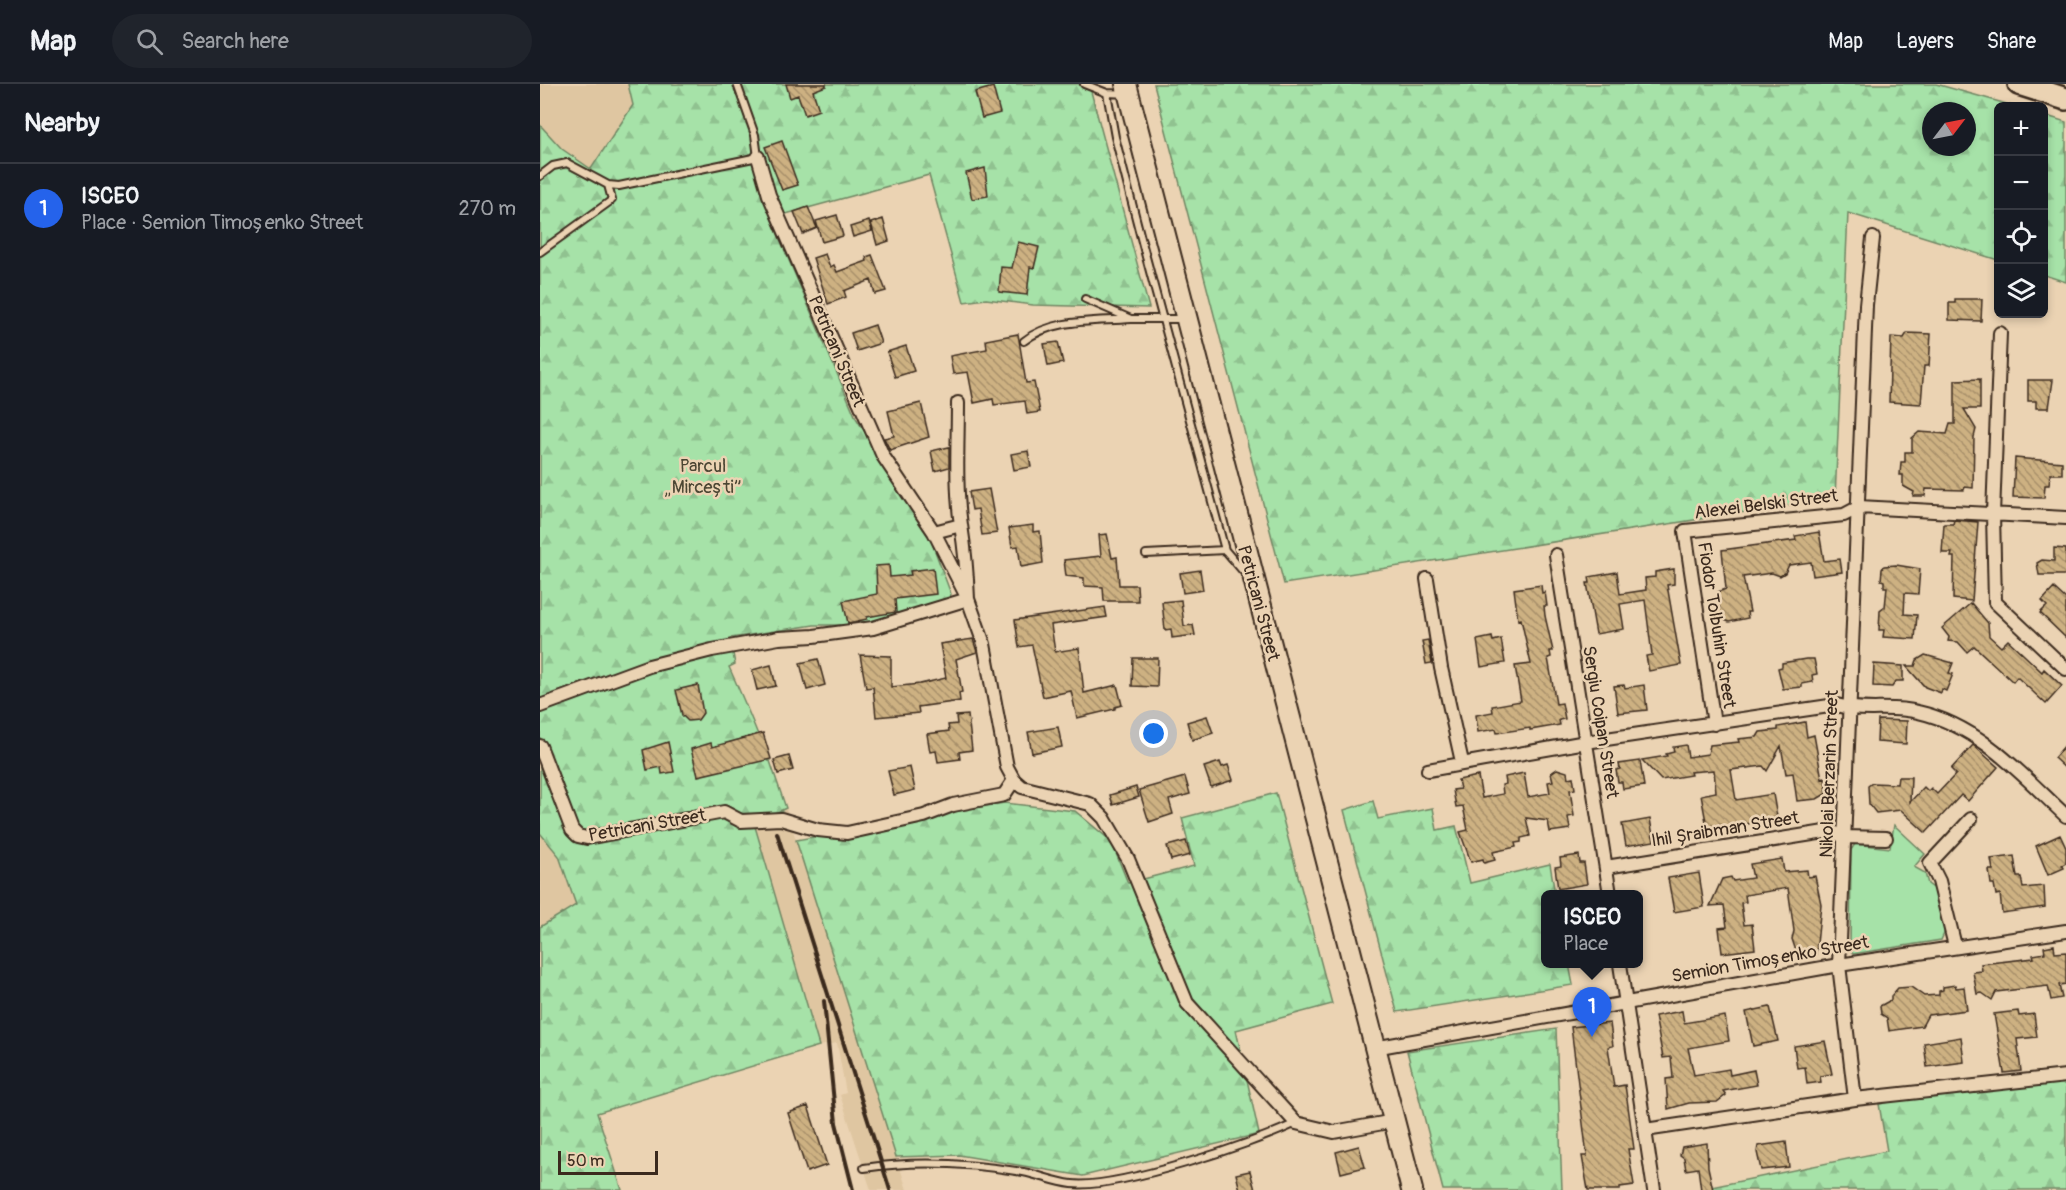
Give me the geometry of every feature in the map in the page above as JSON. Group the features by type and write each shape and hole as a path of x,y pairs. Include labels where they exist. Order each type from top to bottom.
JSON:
{"highway":[{"path":"2019,84 2066,99"}],"main road":[{"name":"Petricani Street","path":"1128,89 1185,319 1412,1190"}],"street":[{"name":"Petricani Street","path":"540,746 572,830 578,837 587,838 724,812 741,821 781,819 818,830 847,832 924,816 952,805 1004,795 1014,780 1007,767 984,644 968,599 934,532 883,456 770,195 758,157"},
{"name":"Nikolai Berzarin Street","path":"1855,1099 1839,965 1866,305 1873,238"},
{"path":"2001,333 1993,514 1995,602 2066,669"},
{"name":"Petricani Street","path":"958,403 957,468 961,525 966,549 968,599"},
{"name":"Alexei Belski Street","path":"1685,531 1844,514 1859,507 2066,518"},
{"path":"934,532 961,525"},
{"name":"Fiodor Tolbuhin Street","path":"1685,531 1714,724"},
{"name":"Sergiu Coipan Street","path":"1556,555 1609,890"},
{"path":"1427,579 1442,668 1462,762"},
{"path":"540,706 639,669 712,650 779,638 873,628 968,599"},
{"name":"Fiodor Tolbuhin Street","path":"1428,770 1462,762 1586,742 1836,705 1849,709 1916,711 1967,730 1994,750 2066,816"},
{"path":"1014,780 1023,787 1090,804 1104,818 1128,859 1187,1003 1296,1123 1334,1132 1394,1121"},
{"path":"1956,946 1939,881 1930,863 1971,819"},
{"name":"Ihil Șraibman Street","path":"1606,867 1831,831 1844,837 1886,838"},
{"name":"Semion Timoșenko Street","path":"1374,1048 1839,965 2066,931"},
{"path":"1621,968 1654,1190"},
{"path":"1645,1130 1855,1099 2066,1076"}],"lane":[{"name":"Petricani Street","path":"737,84 755,135 758,157"},
{"path":"1084,84 1107,93 1128,89"},
{"path":"1107,93 1115,137 1225,550 1254,585"},
{"path":"540,176 553,166 567,163 608,185 619,186 758,157"},
{"path":"540,252 606,206 612,200 608,185"},
{"path":"1085,299 1131,319"},
{"path":"1024,341 1039,330 1053,326 1131,319 1185,319"},
{"path":"1146,554 1225,550"},
{"path":"864,1168 964,1163 1072,1184 1093,1183 1132,1176 1187,1160 1278,1132 1296,1123"}],"shaded area":[{"path":"540,84 628,84 633,105 591,169 562,149 540,125"},
{"path":"786,808 907,1190 871,1190 840,1095 846,1093 837,1043 819,1046 754,823"},
{"path":"540,833 559,856 576,905 540,927"}],"green space":[{"name":"Parcul „Mircești”","path":"628,84 1089,84 1149,308 1033,305 986,299 964,302 929,175 771,218 856,418 929,535 951,594 948,601 876,623 859,621 848,625 814,625 730,638 735,664 729,667 768,761 770,761 786,808 754,823 819,1046 597,1113 622,1190 540,1190 540,927 576,905 559,856 540,833 540,125 562,149 591,169 633,105"},
{"path":"1154,84 1936,84 2000,102 1994,102 1994,259 1848,213 1835,498 1284,584"},
{"path":"2048,116 2066,122 2066,282 2048,276"},
{"path":"1276,793 1332,1004 1236,1030 1259,1134 1083,1176 959,1155 896,1157 796,840 1004,803 1075,811 1111,841 1128,883 1194,866 1182,818"},
{"path":"1373,801 1378,819 1433,808 1437,830 1456,826 1470,883 1550,864 1554,890 1541,890 1541,968 1570,968 1573,985 1397,1012 1344,810"},
{"path":"1894,825 1925,854 1914,867 1925,873 1928,884 1936,890 1946,929 1941,940 1853,954 1850,950 1851,850 1855,844 1890,848"},
{"path":"1556,1029 1562,1190 1443,1190 1407,1051"},
{"path":"2066,1069 2066,1190 1697,1190 1887,1151 1879,1104"}],"building":[{"path":"786,84 826,84 813,91 819,110 805,115 798,95 790,98"},
{"path":"993,87 1000,113 982,118 975,92"},
{"path":"782,141 798,185 782,190 765,147"},
{"path":"985,168 988,196 972,199 966,173"},
{"path":"808,207 817,228 803,234 794,212"},
{"path":"837,215 843,236 822,242 816,221"},
{"path":"883,219 889,241 877,245 871,223"},
{"path":"869,221 872,231 853,237 850,227"},
{"path":"1018,242 1039,247 1034,268 1030,267 1027,295 999,292 1001,267 1012,268"},
{"path":"825,254 830,267 834,265 837,272 867,261 866,257 872,255 886,291 875,294 871,280 844,291 846,297 828,304 813,258"},
{"path":"1955,299 1982,299 1981,321 1949,320 1949,303 1955,303"},
{"path":"875,325 881,343 857,351 851,333"},
{"path":"1907,333 1931,334 1929,366 1924,366 1921,404 1889,402 1891,337 1904,338"},
{"path":"1018,334 1026,383 1034,382 1040,412 1027,414 1025,401 994,405 993,399 974,403 968,372 953,374 950,356 987,349 986,340"},
{"path":"1058,342 1063,363 1048,366 1044,344"},
{"path":"906,346 914,371 895,377 887,352"},
{"path":"1980,379 1980,409 1964,409 1976,429 1973,488 1965,487 1964,490 1926,489 1925,496 1913,496 1914,492 1903,486 1903,475 1900,475 1901,462 1905,462 1905,452 1912,452 1912,438 1919,432 1947,434 1950,424 1955,424 1955,380"},
{"path":"2028,380 2053,380 2049,408 2036,408 2036,401 2028,401"},
{"path":"921,403 929,437 890,450 884,438 894,436 888,411"},
{"path":"949,447 949,467 935,471 931,451"},
{"path":"1028,451 1031,467 1014,470 1011,454"},
{"path":"2015,458 2062,462 2062,474 2050,474 2049,485 2045,485 2044,498 2013,497"},
{"path":"989,489 997,533 982,535 978,509 972,510 969,492"},
{"path":"1954,520 1978,522 1972,601 1953,599 1954,557 1951,557 1952,553 1942,553 1944,524 1953,524"},
{"path":"1033,525 1033,532 1040,531 1043,563 1021,567 1018,546 1012,547 1009,528"},
{"path":"1819,532 1824,561 1840,559 1842,572 1813,576 1811,562 1789,565 1785,573 1780,576 1772,573 1743,577 1750,612 1747,612 1748,618 1729,622 1720,618 1718,592 1726,589 1722,550 1796,540 1795,536"},
{"path":"1107,534 1112,558 1117,557 1119,585 1137,585 1138,601 1104,601 1103,587 1084,586 1084,578 1066,576 1064,560 1101,556 1099,535"},
{"path":"2054,548 2066,549 2066,575 2039,575 2037,563 2042,560 2054,561"},
{"path":"889,565 890,577 911,575 910,571 933,568 936,594 895,599 896,612 848,623 843,601 877,594 876,566"},
{"path":"1896,565 1920,569 1918,594 1905,593 1904,614 1917,615 1915,639 1883,637 1884,630 1879,630 1880,611 1885,607 1887,587 1884,587 1884,581 1881,580 1882,569 1884,566"},
{"path":"1674,569 1674,584 1667,585 1681,665 1649,671 1646,656 1652,655 1645,600 1620,604 1624,629 1596,634 1587,583 1590,583 1589,577 1617,572 1620,594 1646,590 1645,578 1655,577 1655,572"},
{"path":"1200,570 1203,590 1183,593 1180,573"},
{"path":"1541,585 1542,593 1545,592 1547,606 1544,606 1545,616 1553,651 1550,651 1551,657 1548,658 1556,704 1562,703 1565,719 1559,720 1560,725 1530,730 1530,728 1497,733 1496,729 1478,732 1476,715 1493,712 1492,706 1521,701 1515,666 1531,664 1521,619 1518,620 1514,589"},
{"path":"2054,588 2066,599 2066,638 2040,613 2047,606 2042,601"},
{"path":"1181,600 1184,626 1193,625 1195,635 1172,638 1171,629 1165,630 1162,602"},
{"path":"1971,603 1988,623 1989,636 2001,647 2008,640 2042,672 2044,669 2062,686 2046,704 2017,677 2013,682 1974,646 1967,652 1958,642 1948,641 1949,637 1942,628"},
{"path":"1105,607 1107,617 1051,625 1055,652 1079,648 1084,693 1117,685 1122,705 1115,709 1077,718 1071,691 1043,697 1032,645 1019,647 1015,620"},
{"path":"1492,637 1493,641 1501,639 1505,663 1481,667 1477,640"},
{"path":"973,639 977,652 956,659 962,692 959,693 960,701 918,707 919,713 876,717 873,687 866,688 860,655 891,656 891,687 920,684 946,678 940,644"},
{"path":"1428,640 1432,663 1426,664 1422,641"},
{"path":"1925,655 1953,663 1949,673 1953,674 1946,691 1942,689 1941,693 1925,687 1906,666 1915,666 1917,660"},
{"path":"1133,658 1158,658 1157,687 1132,686"},
{"path":"818,659 825,685 807,690 800,663"},
{"path":"1814,659 1817,674 1812,675 1813,682 1802,684 1802,687 1783,689 1778,668 1782,667 1782,663"},
{"path":"1874,664 1903,666 1903,681 1896,681 1892,687 1873,686"},
{"path":"771,665 776,686 757,690 752,670"},
{"path":"698,685 703,713 698,720 688,721 682,715 676,690"},
{"path":"1624,685 1625,688 1644,685 1647,710 1618,713 1614,686"},
{"path":"968,715 972,750 959,752 960,759 938,762 936,751 930,752 927,734 949,731 948,725 957,724 956,716"},
{"path":"1207,716 1213,733 1192,740 1187,722"},
{"path":"1878,720 1907,721 1906,744 1877,742"},
{"path":"1805,722 1807,737 1814,735 1822,779 1825,778 1827,793 1817,799 1797,801 1793,773 1786,774 1781,746 1767,771 1763,766 1731,770 1736,800 1773,794 1777,817 1768,820 1719,829 1719,825 1707,827 1701,795 1716,792 1714,770 1690,772 1691,775 1661,780 1642,760 1667,756 1666,754 1674,752 1673,747 1686,745 1688,757 1708,754 1710,745 1739,742 1738,739 1757,737 1760,732 1778,730 1778,727"},
{"path":"1058,727 1062,747 1032,753 1028,732"},
{"path":"763,733 771,759 698,776 691,749 711,743 712,747"},
{"path":"668,742 674,772 662,774 661,767 647,770 643,750"},
{"path":"2066,744 2066,769 2054,758"},
{"path":"1973,745 1998,767 1968,801 1961,795 1926,833 1901,810 1876,813 1869,804 1868,786 1872,783 1897,784 1898,777 1911,777 1910,802 1924,787 1928,791 1931,788 1937,794 1956,774 1951,769"},
{"path":"789,756 793,770 778,774 774,760"},
{"path":"1640,761 1644,786 1623,789 1622,782 1618,782 1616,770 1620,769 1619,764"},
{"path":"1220,762 1222,767 1228,765 1233,780 1211,787 1204,767"},
{"path":"910,767 915,790 894,795 888,771"},
{"path":"1557,769 1567,772 1568,778 1573,777 1575,789 1570,790 1574,816 1568,817 1570,829 1550,832 1548,821 1526,818 1530,836 1521,838 1521,842 1515,843 1516,847 1493,852 1495,860 1484,863 1483,859 1471,862 1460,832 1468,830 1463,806 1456,807 1453,790 1460,789 1458,780 1478,776 1482,798 1503,794 1502,785 1506,784 1505,777 1524,773 1528,797 1550,793 1548,782 1553,781 1551,773"},
{"path":"1185,777 1190,794 1169,800 1173,814 1149,822 1139,790"},
{"path":"1136,787 1139,797 1113,805 1110,795"},
{"path":"1650,819 1654,841 1626,846 1622,824"},
{"path":"2060,835 2066,848 2066,863 2062,865 2064,868 2048,875 2036,846"},
{"path":"1186,841 1190,855 1171,860 1167,846"},
{"path":"1579,855 1580,863 1584,863 1587,884 1558,889 1555,867 1561,866 1560,858"},
{"path":"2014,856 2017,877 2021,877 2023,888 2044,886 2045,907 2002,913 2000,894 1996,895 1994,884 1991,884 1989,870 1993,870 1991,859"},
{"path":"1782,859 1784,872 1807,870 1808,877 1815,876 1821,904 1816,954 1798,957 1792,939 1794,931 1788,888 1745,895 1746,902 1741,903 1744,925 1752,924 1755,949 1722,953 1719,928 1727,927 1724,905 1710,906 1722,879 1731,877 1733,881 1753,878 1750,864"},
{"path":"1699,873 1704,907 1674,912 1668,878"},
{"path":"2054,945 2055,953 2066,952 2066,984 2059,985 2062,998 2051,1000 2048,986 1996,992 1992,1000 1982,993 1977,994 1973,972 1982,971 1981,964 2034,958 2033,955 2045,953 2044,947"},
{"path":"1955,985 1956,988 1964,987 1967,1010 1928,1015 1922,1026 1889,1031 1887,1018 1881,1014 1880,1006 1891,1000 1891,996 1898,988 1911,987 1924,996 1939,995 1943,987"},
{"path":"1770,1007 1778,1041 1753,1046 1746,1012"},
{"path":"1682,1011 1684,1023 1725,1016 1729,1041 1688,1048 1694,1075 1729,1069 1730,1075 1754,1070 1757,1085 1723,1091 1726,1095 1717,1102 1689,1103 1668,1109 1666,1079 1673,1078 1671,1057 1663,1058 1655,1016"},
{"path":"2018,1011 2019,1016 2034,1014 2037,1037 2017,1039 2021,1071 2004,1073 1994,1014"},
{"path":"1610,1023 1613,1046 1608,1047 1614,1087 1625,1085 1634,1149 1628,1149 1634,1185 1620,1187 1620,1190 1588,1190 1582,1156 1587,1156 1571,1027"},
{"path":"1961,1037 1964,1062 1927,1067 1924,1043"},
{"path":"1825,1041 1832,1074 1820,1076 1821,1082 1807,1084 1805,1067 1797,1068 1794,1046"},
{"path":"808,1106 827,1165 807,1172 788,1113"},
{"path":"1786,1142 1789,1167 1761,1170 1758,1146"},
{"path":"1707,1143 1708,1167 1713,1190 1701,1190 1698,1168 1686,1170 1684,1158 1680,1155 1682,1147"},
{"path":"1359,1146 1365,1167 1341,1173 1336,1152"},
{"path":"1250,1171 1255,1190 1240,1190 1236,1174"}],"railway":[{"path":"777,833 890,1190"},
{"path":"824,1001 836,1123 853,1190"}],"place":[{"name":"ISCEO","path":"1592,1037"}]}
